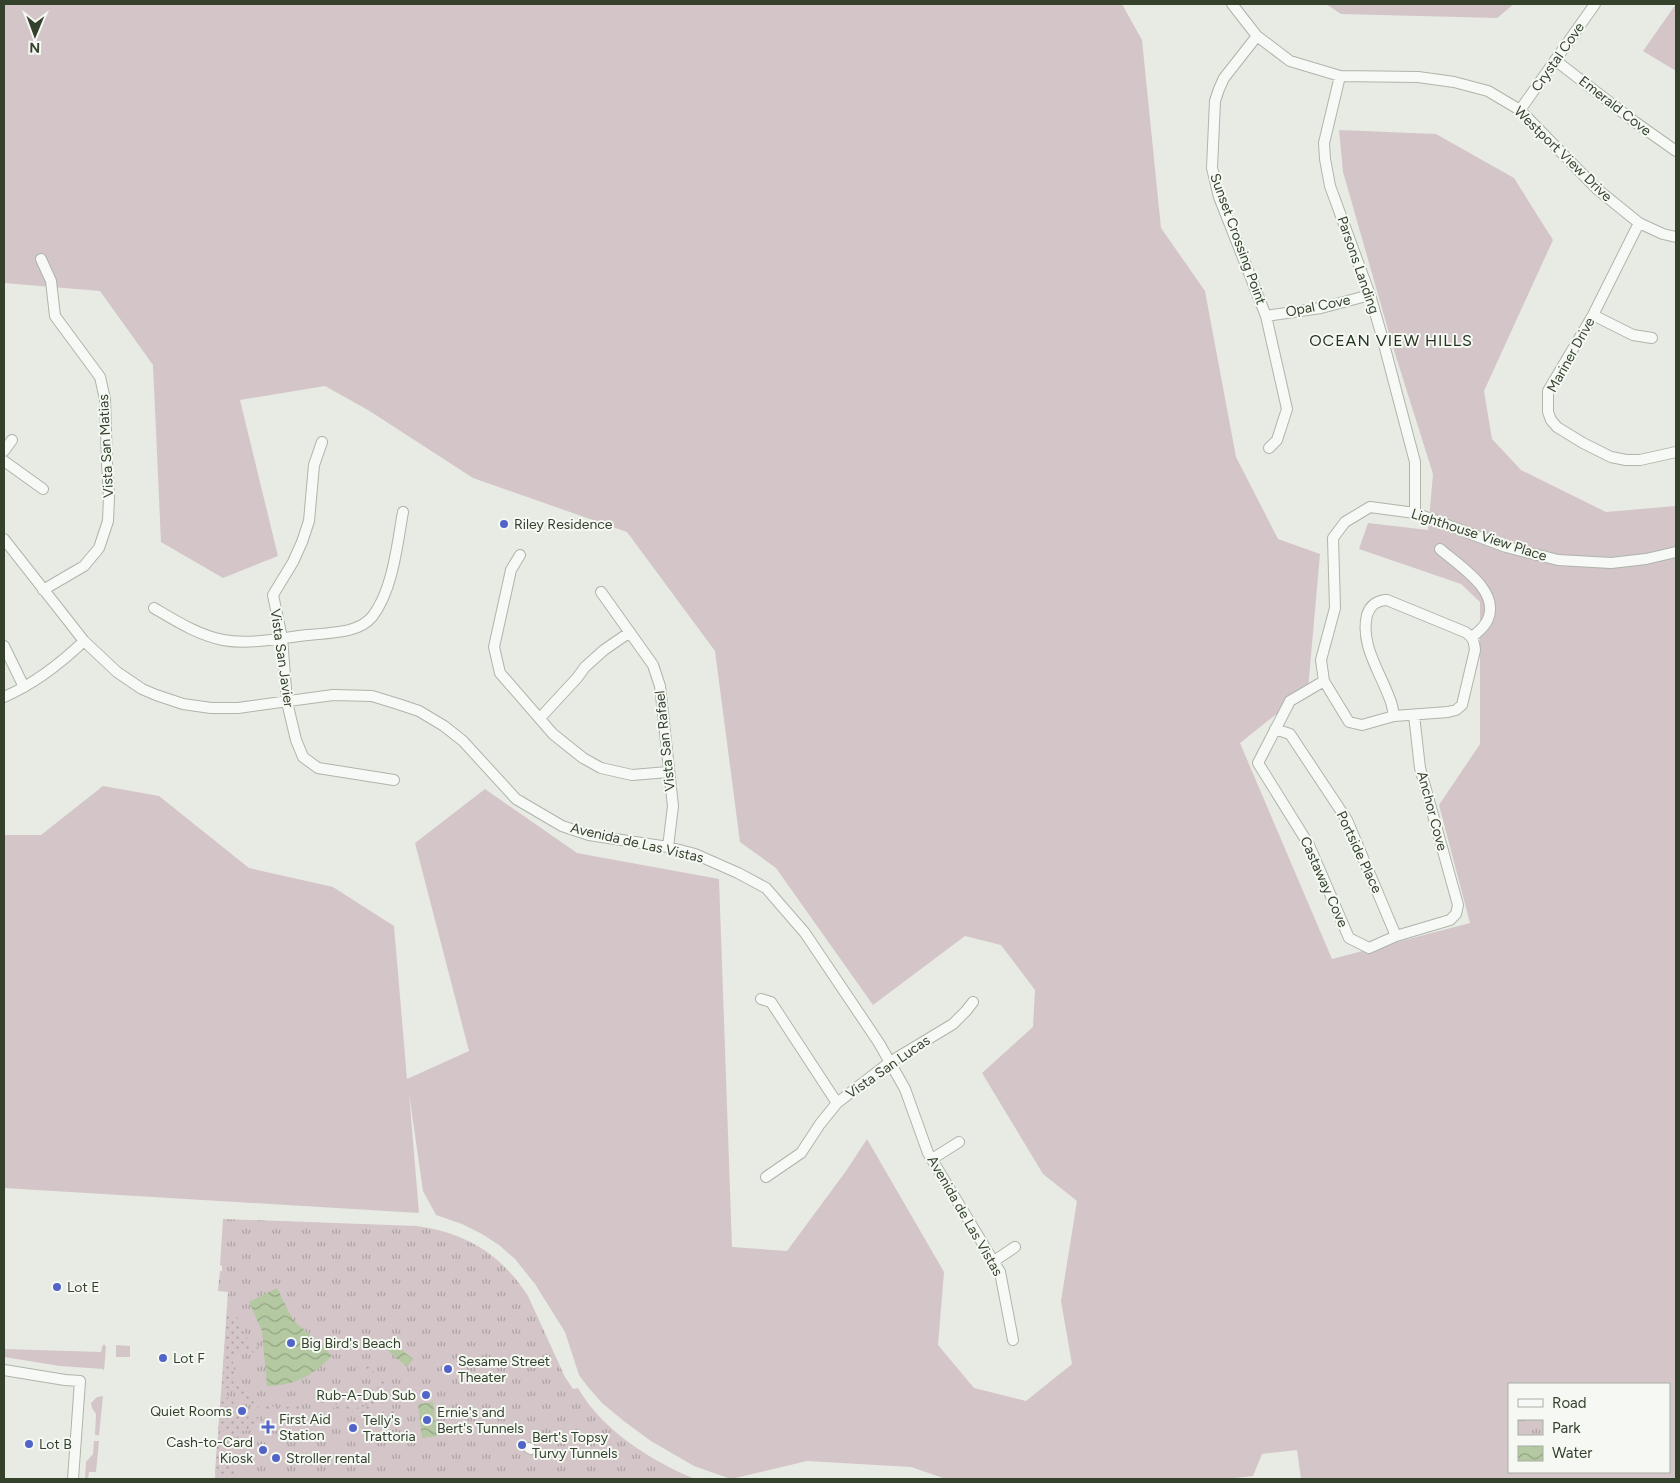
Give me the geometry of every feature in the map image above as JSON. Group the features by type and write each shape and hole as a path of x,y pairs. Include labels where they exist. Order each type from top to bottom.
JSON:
{"street":[{"name":"Westport View Drive","path":"1232,4 1257,36 1290,60 1340,76 1406,76 1444,80 1488,92 1520,110 1597,189 1639,223 1663,234 1676,237"},
{"name":"Crystal Cove","path":"1520,110 1595,4"},
{"name":"Sunset Crossing Point","path":"1257,36 1224,78 1219,89 1215,101 1212,168 1219,197 1266,316 1287,409 1278,440 1269,448"},
{"name":"Emerald Cove","path":"1555,60 1676,152"},
{"name":"Parsons Landing","path":"1340,76 1324,143 1325,159 1330,186 1370,295 1415,462 1415,513"},
{"name":"Mariner Drive","path":"1639,223 1593,315 1548,391 1547,401 1551,420 1556,427 1611,457 1640,460 1676,452"},
{"name":"Vista San Matias","path":"41,259 51,281 55,316 100,377 105,399 109,497 108,521 99,548 84,566 44,590"},
{"name":"Opal Cove","path":"1266,316 1321,308 1370,295"},
{"path":"1593,315 1633,335 1652,338"},
{"path":"4,451 12,440"},
{"name":"Vista San Javier","path":"322,442 314,465 308,526 293,562 273,595 282,638 288,702 296,740 302,758 318,768 394,780"},
{"path":"4,461 43,489"},
{"name":"Lighthouse View Place","path":"1324,681 1321,660 1336,608 1333,538 1345,522 1370,507 1415,513 1506,548 1558,560 1611,563 1646,559 1676,552"},
{"path":"154,608 191,629 223,640 244,642 349,630 360,626 371,619 380,605 388,586 403,512"},
{"name":"Avenida de Las Vistas","path":"4,539 84,641 106,662 142,689 170,700 197,707 224,709 333,695 372,696 419,711 444,726 463,741 516,799 562,826 589,835 668,847 695,854 766,888 805,933 880,1043 905,1089 928,1153 1000,1272 1004,1283 1013,1340"},
{"path":"1440,549 1478,583 1487,594 1490,603 1488,619 1483,627 1472,637"},
{"path":"520,555 512,570 494,647 500,673 553,734 573,751 601,768 632,775 668,772"},
{"name":"Vista San Rafael","path":"601,592 653,665 660,686 672,806 668,847"},
{"path":"1324,681 1349,722 1362,725 1394,716 1456,710 1462,705 1475,650 1472,637 1465,632 1387,600 1374,603 1368,611 1365,636 1390,699 1394,716"},
{"path":"540,718 585,667 604,650 630,632"},
{"path":"4,697 24,687 64,660 84,641"},
{"path":"4,646 24,687"},
{"name":"Castaway Cove","path":"1324,681 1290,701 1258,763 1309,845 1349,938 1370,948 1396,936 1450,920 1456,914 1458,906"},
{"name":"Anchor Cove","path":"1414,715 1420,768 1458,906"},
{"name":"Portside Place","path":"1275,729 1290,734 1347,820 1396,936"},
{"path":"761,999 772,1002 837,1103"},
{"name":"Vista San Lucas","path":"766,1177 801,1153 820,1124 837,1103 890,1062 953,1024 973,1002"},
{"path":"932,1159 959,1142"},
{"path":"994,1262 1015,1247"},
{"path":"4,1370 80,1381 73,1479"}],"green space":[{"path":"4,4 1122,4 1142,40 1161,228 1205,291 1236,457 1278,539 1320,554 1308,689 1240,743 1332,959 1470,923 1439,805 1480,744 1480,602 1461,584 1359,549 1368,523 1428,530 1433,474 1393,347 1343,172 1339,130 1436,134 1514,178 1553,240 1484,391 1492,439 1521,470 1606,512 1676,506 1676,1479 1301,1479 1297,1450 1262,1454 1253,1476 1226,1479 946,1479 911,1467 807,1461 731,1479 694,1466 651,1441 602,1403 579,1375 565,1332 535,1284 515,1259 482,1234 462,1224 436,1215 423,1191 409,1093 419,1213 4,1188 4,835 41,835 103,786 159,796 249,868 333,887 394,926 407,1079 469,1051 415,843 485,789 577,853 719,879 732,1247 787,1251 846,1171 867,1139 944,1272 938,1345 974,1388 1026,1401 1072,1364 1061,1301 1077,1201 1043,1174 982,1073 1033,1027 1035,990 1001,945 965,936 873,1005 776,868 740,842 715,651 627,532 473,478 368,410 325,386 240,400 278,556 223,578 161,542 153,365 100,291 4,283"},
{"path":"1326,4 1514,4 1497,18 1341,14"},
{"path":"1676,4 1676,71 1643,51"},
{"path":"223,1219 417,1226 435,1229 467,1240 494,1257 506,1268 528,1296 565,1377 573,1389 578,1388 588,1403 614,1431 645,1453 678,1472 695,1479 215,1479 228,1292 218,1291 220,1271 222,1271 222,1266 220,1265"},
{"path":"227,1314 239,1319 250,1342 260,1348 258,1355 241,1347 237,1349 233,1355 235,1372 233,1382 260,1404 282,1408 300,1404 300,1410 264,1411 222,1385"},
{"path":"104,1344 106,1347 104,1371 103,1369 60,1366 4,1357 4,1349 101,1352"},
{"path":"116,1345 130,1346 130,1357 116,1357"},
{"path":"354,1363 373,1368 384,1378 380,1400 386,1408 396,1412 391,1426 385,1426 381,1420 383,1411 376,1404 367,1412 366,1420 363,1420 358,1417 356,1412 339,1410 307,1396 309,1395 335,1405 352,1403 354,1408 365,1406 372,1400 380,1380 374,1373 355,1366"},
{"path":"222,1394 238,1405 237,1412 245,1416 248,1411 260,1419 260,1425 254,1425 254,1430 242,1431 241,1437 239,1436 237,1439 230,1432 218,1431"},
{"path":"103,1396 99,1435 95,1435 96,1414 91,1403 97,1397"},
{"path":"94,1441 99,1441 96,1472 89,1472 88,1479 85,1479 86,1462 93,1454"},
{"path":"217,1443 229,1444 232,1450 230,1453 232,1459 236,1460 236,1474 220,1478 220,1474 215,1474"}],"water":[{"name":"Big Bird's Beach","path":"277,1288 293,1320 332,1355 311,1374 303,1378 286,1384 267,1386 262,1331 249,1302"},
{"path":"393,1343 413,1359 407,1367 387,1350"},
{"name":"Ernie's and Bert's Tunnels","path":"433,1402 437,1436 422,1438 418,1404"}],"place":[{"name":"Riley Residence","path":"504,524"},
{"name":"Lot E","path":"57,1287"},
{"name":"Big Bird's Beach","path":"291,1343"},
{"name":"Lot F","path":"163,1358"},
{"name":"Sesame Street Theater","path":"448,1369"},
{"name":"Rub-A-Dub Sub","path":"426,1395"},
{"name":"Quiet Rooms","path":"242,1411"},
{"name":"Ernie's and Bert's Tunnels","path":"427,1420"},
{"name":"First Aid Station","path":"268,1427"},
{"name":"Telly's Trattoria","path":"353,1428"},
{"name":"Lot B","path":"29,1444"},
{"name":"Bert's Topsy Turvy Tunnels","path":"522,1445"},
{"name":"Cash-to-Card Kiosk","path":"263,1450"},
{"name":"Stroller rental","path":"276,1458"}],"district":[{"name":"OCEAN VIEW HILLS","path":"1391,340"}]}
